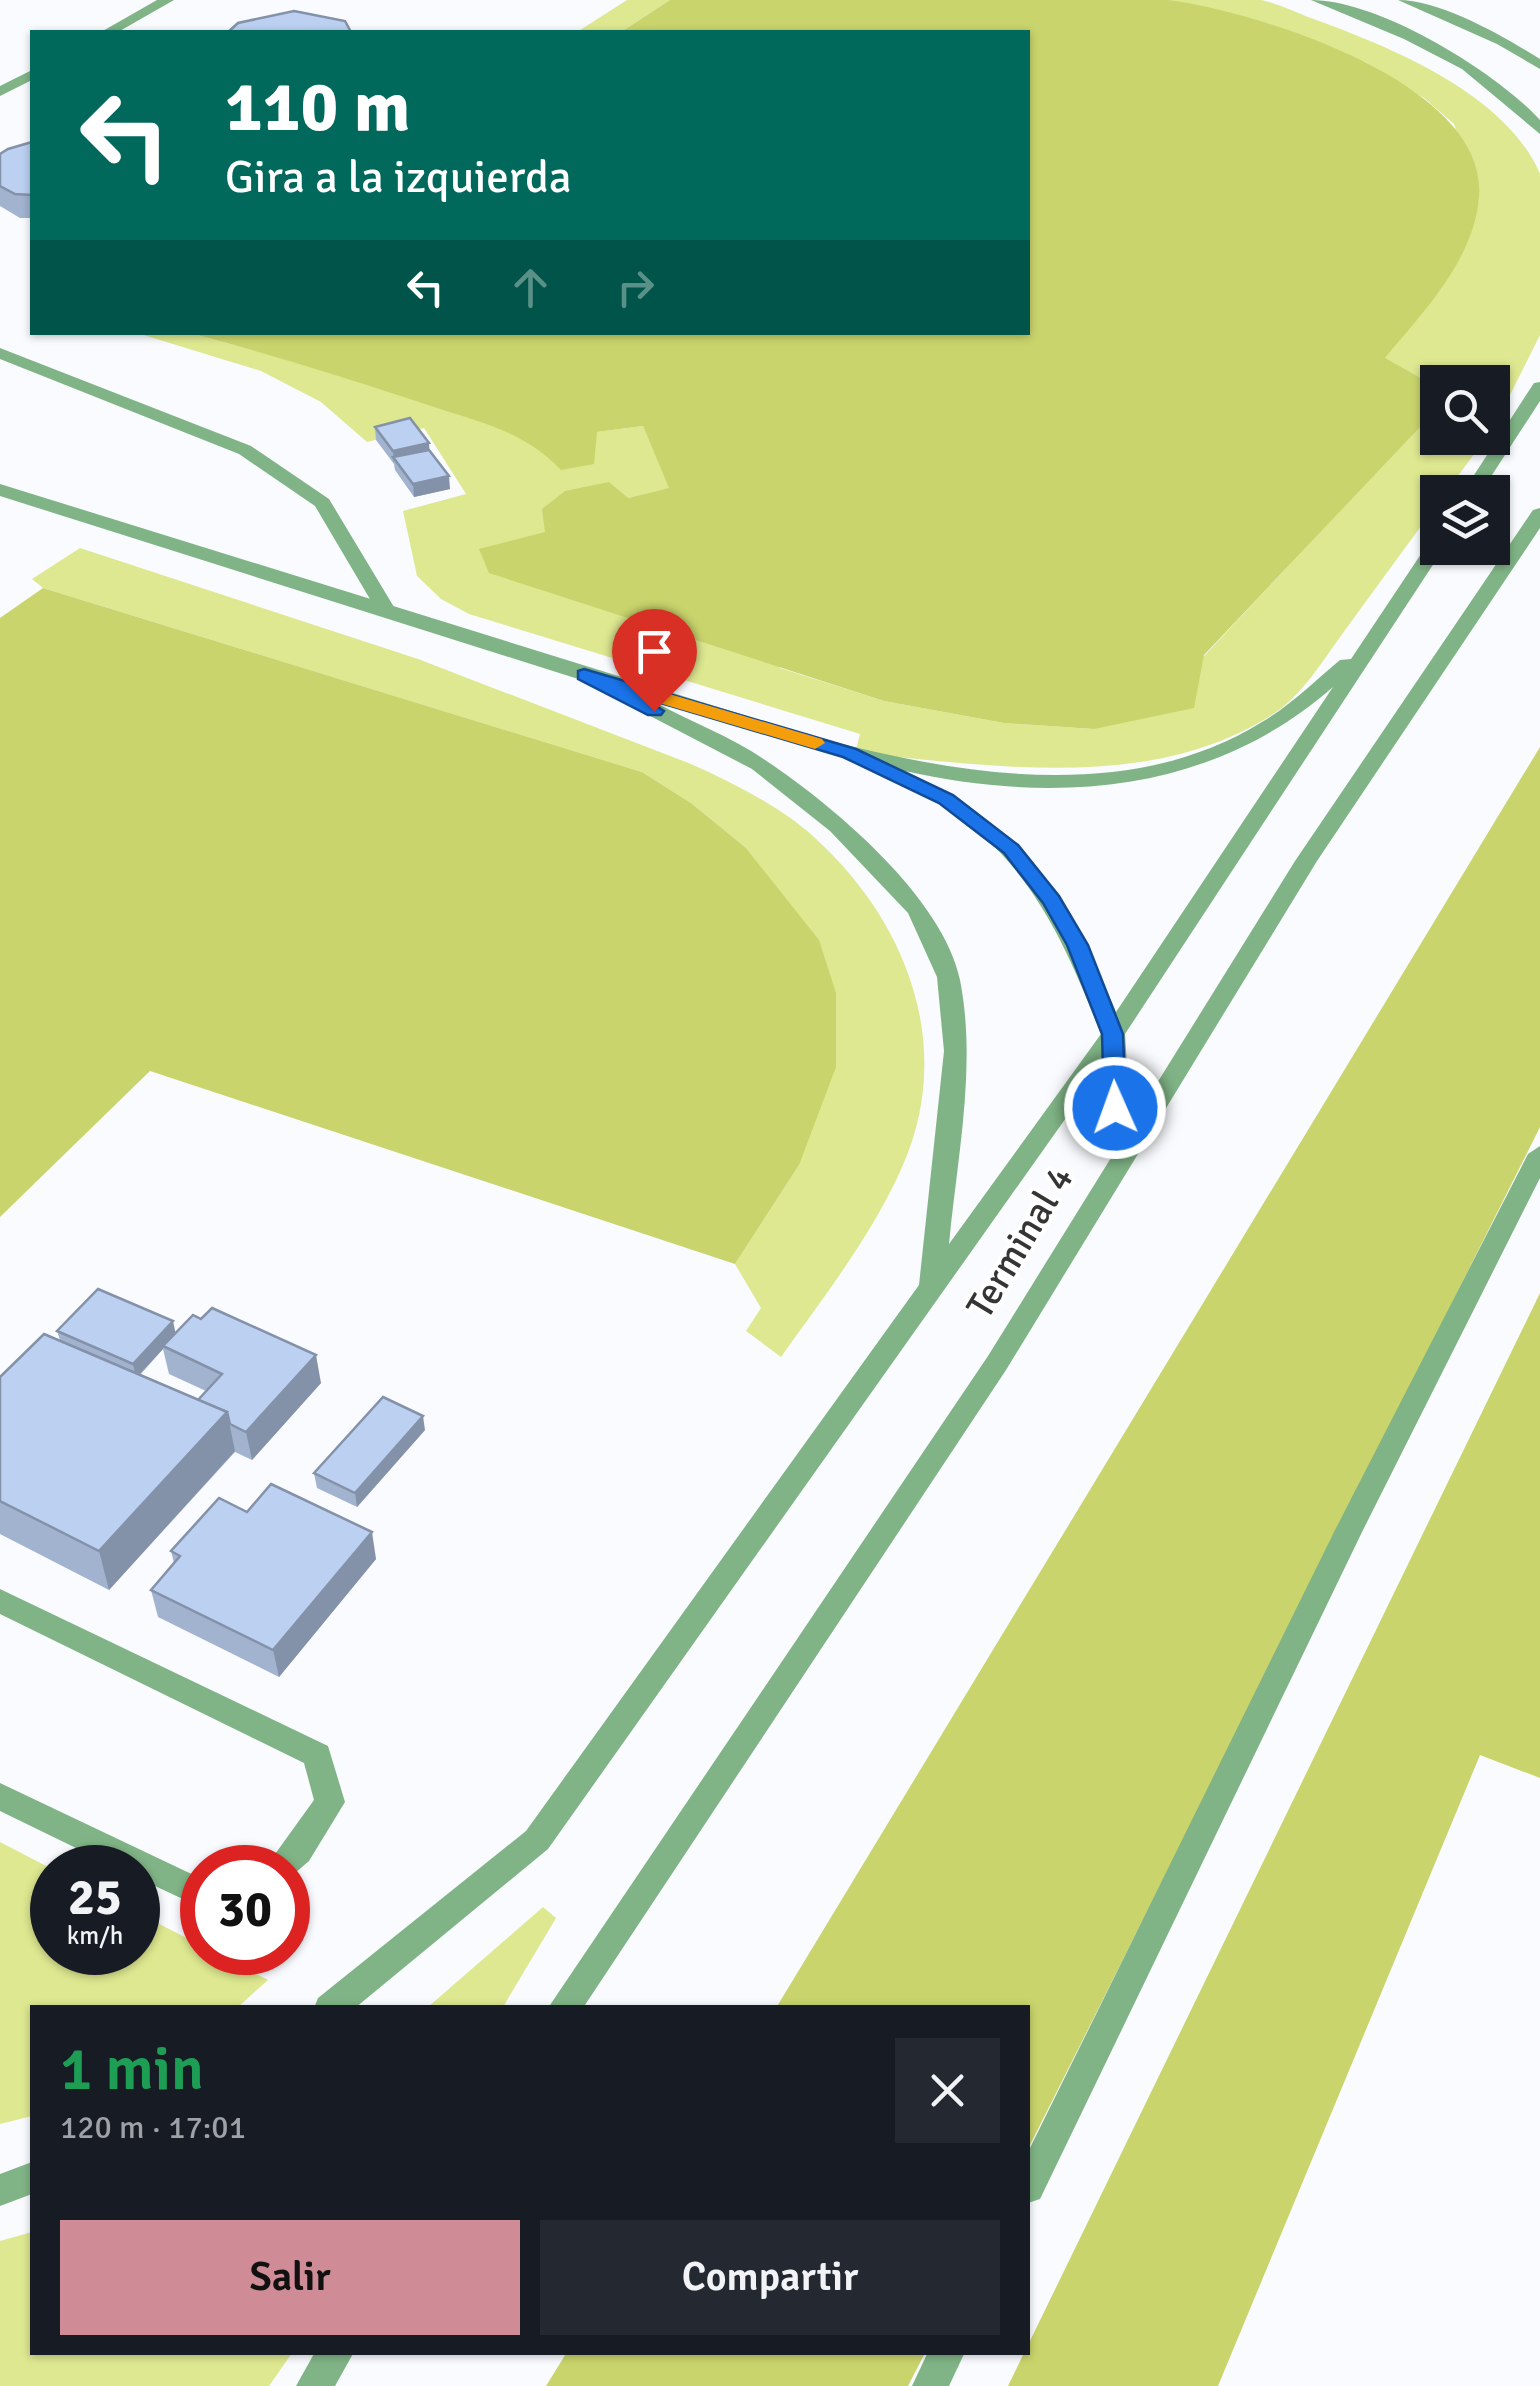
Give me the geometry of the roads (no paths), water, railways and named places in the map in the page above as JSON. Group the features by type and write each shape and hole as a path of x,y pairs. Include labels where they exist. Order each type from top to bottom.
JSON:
{"street":[{"path":"112,30 167,0"},
{"path":"1318,0 1440,52 1487,80 1528,114 1540,130"},
{"path":"1405,0 1502,41 1540,64"},
{"path":"0,92 30,75"},
{"path":"0,353 245,450 322,504 387,612"},
{"path":"1483,475 1540,387"},
{"path":"0,490 584,675 850,753 964,774 1086,781 1158,768 1220,750 1270,727 1368,647"},
{"name":"Terminal 4","path":"566,2005 996,1363 1306,861 1540,514"},
{"path":"334,2005 537,1840 1112,1034 1423,565"},
{"path":"584,675 759,766 838,826 918,910 948,977 956,1051 932,1286"},
{"path":"850,753 946,799 1011,849 1052,901 1077,945 1112,1034 1115,1108 1124,1151"},
{"path":"1030,2184 1349,1530 1540,1154"},
{"path":"0,1601 317,1755 330,1802 302,1845"},
{"path":"0,1796 180,1883"},
{"path":"0,2190 30,2179"},
{"path":"314,2386 334,2355"},
{"path":"930,2386 946,2355"}]}
